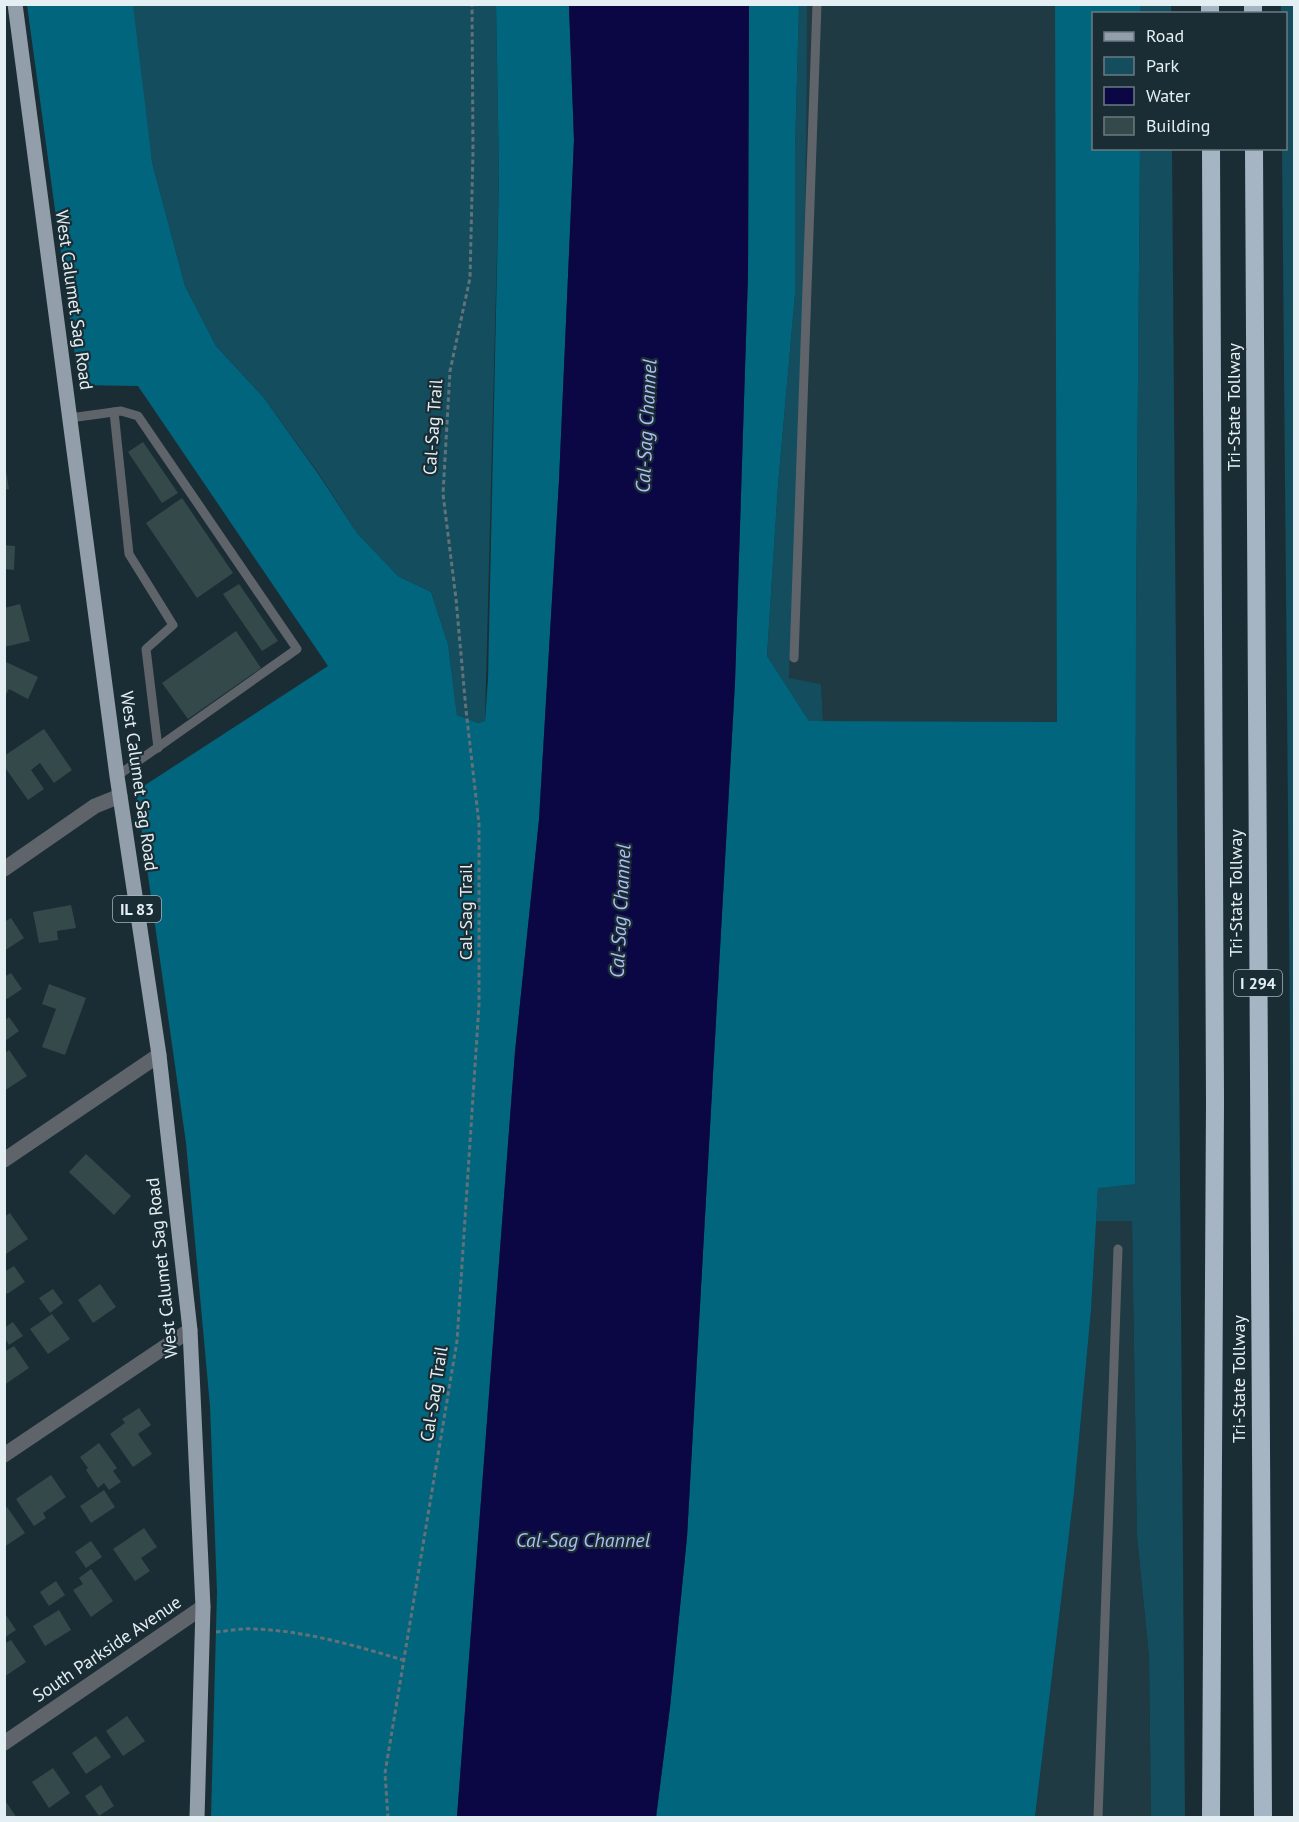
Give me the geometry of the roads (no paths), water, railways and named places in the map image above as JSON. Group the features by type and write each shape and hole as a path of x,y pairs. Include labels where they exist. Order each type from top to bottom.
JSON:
{"highway":[{"name":"Tri-State Tollway","path":"1211,150 1215,1078 1211,1818"},
{"name":"Tri-State Tollway","path":"1254,150 1263,1818"}],"main road":[{"name":"West Calumet Sag Road","path":"15,4 117,776 159,1055 190,1330 203,1607 197,1818"}],"street":[{"path":"4,868 95,806 120,796"},
{"path":"4,1160 159,1055"},
{"path":"4,1455 190,1330"},
{"name":"South Parkside Avenue","path":"4,1743 203,1607"}],"lane":[{"path":"794,658 817,4"},
{"path":"70,418 121,411 138,416 297,649 117,776"},
{"path":"114,412 129,554 173,625 146,649 158,748"},
{"path":"1098,1818 1118,1249"}],"water":[{"name":"Cal-Sag Channel","path":"569,5 749,5 748,274 735,682 687,1537 670,1707 656,1817 457,1817 515,1052 539,820 559,481 574,140"}]}
